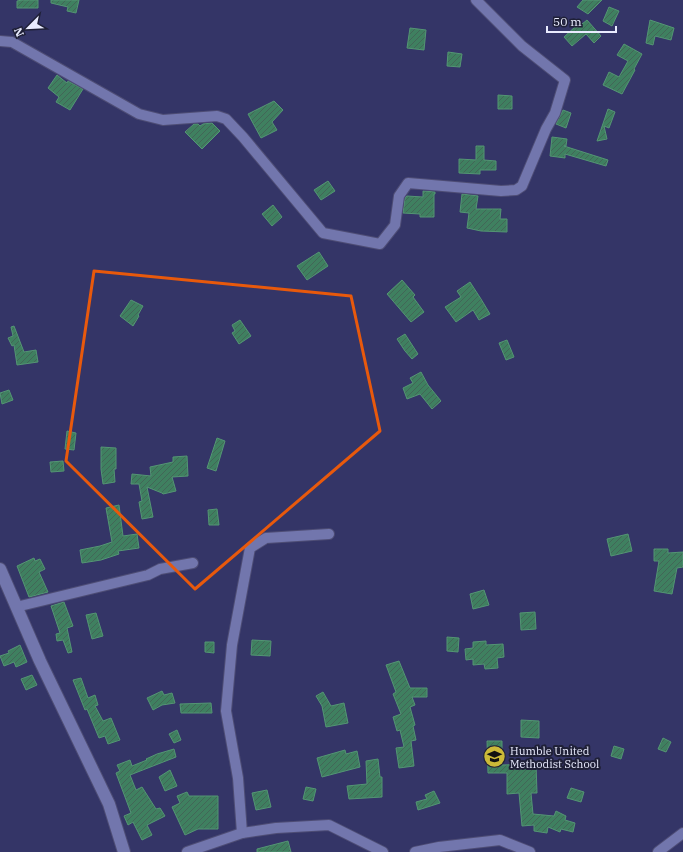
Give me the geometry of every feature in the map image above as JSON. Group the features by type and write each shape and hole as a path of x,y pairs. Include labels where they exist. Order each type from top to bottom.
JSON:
{"street":[{"path":"0,41 12,42 139,114 164,120 218,116 226,119 243,137 323,233 380,244 394,225 399,196 408,183 501,191 516,190 522,186 546,128 555,113 565,80 522,46 476,0"},
{"path":"242,833 238,778 226,711 232,645 250,548 266,538 329,534"},
{"path":"16,607 148,575 160,569 193,563"},
{"path":"0,569 40,661 109,804 124,852"},
{"path":"188,852 242,833 276,828 329,825 383,852"},
{"path":"658,852 683,833"},
{"path":"415,852 439,847 500,840 530,852"}],"highlighted area":[{"path":"94,271 351,296 380,431 195,589 66,461"}],"building":[{"path":"38,0 38,8 17,8 17,1"},
{"path":"51,0 79,0 76,13 67,11 68,7 51,3"},
{"path":"583,0 602,0 588,14 577,7"},
{"path":"609,7 619,11 612,26 603,21"},
{"path":"587,20 601,36 594,43 586,34 572,46 564,37 576,26 577,28"},
{"path":"650,20 674,28 671,40 655,36 653,45 646,43"},
{"path":"410,28 426,30 424,50 407,48"},
{"path":"624,44 642,54 622,94 603,85 609,72 619,77 628,61 617,55"},
{"path":"448,52 462,54 460,67 447,66"},
{"path":"57,75 67,83 68,81 83,89 70,110 56,102 59,97 48,88"},
{"path":"498,95 512,96 512,109 498,109"},
{"path":"274,101 283,110 272,122 277,130 261,138 248,114"},
{"path":"608,109 615,112 609,128 604,126 607,139 597,141"},
{"path":"563,110 571,113 566,128 556,124"},
{"path":"212,123 220,131 202,149 185,132 194,124 198,124 200,126 203,124"},
{"path":"552,137 567,139 566,146 564,146 608,160 606,166 565,154 565,158 550,156"},
{"path":"476,146 484,146 484,160 496,161 496,170 480,170 480,174 459,173 459,159 476,160"},
{"path":"328,181 335,191 321,200 314,190"},
{"path":"423,191 435,192 434,217 420,217 420,214 403,213 405,198 407,196 423,197"},
{"path":"462,194 478,196 476,209 501,209 500,219 507,219 507,232 481,231 467,228 469,213 460,212"},
{"path":"273,205 282,217 272,226 262,214"},
{"path":"319,252 328,266 307,280 297,266"},
{"path":"402,280 415,295 413,297 424,312 411,322 387,294"},
{"path":"470,282 490,314 479,320 473,310 456,322 445,307 461,297 457,291"},
{"path":"131,300 143,306 133,326 120,316"},
{"path":"240,320 251,336 239,344 232,333 235,331 232,325"},
{"path":"14,326 24,352 36,350 38,362 17,365 14,345 12,346 8,338 13,336 11,327"},
{"path":"405,334 418,354 412,359 397,339"},
{"path":"507,340 514,357 506,360 499,343"},
{"path":"421,372 428,385 441,401 432,409 420,394 407,399 403,388 413,383 410,378"},
{"path":"9,390 13,400 2,404 0,393"},
{"path":"67,431 76,433 74,450 65,449"},
{"path":"217,438 225,441 216,471 207,468"},
{"path":"101,447 116,448 116,469 114,469 115,482 103,484"},
{"path":"187,456 188,476 172,477 176,491 163,494 147,487 153,517 142,519 139,502 142,501 139,484 131,484 132,474 151,476 150,467 173,462 173,457"},
{"path":"63,461 64,471 51,472 50,462"},
{"path":"119,505 123,536 137,534 139,548 118,551 119,554 101,560 82,563 80,550 112,542 106,508"},
{"path":"217,509 219,525 209,525 208,510"},
{"path":"628,534 632,551 611,556 607,539"},
{"path":"654,549 668,549 668,553 683,552 683,567 677,568 672,594 654,591 659,561 654,561"},
{"path":"34,558 35,561 40,559 45,569 39,572 48,592 29,597 17,566"},
{"path":"484,590 489,605 473,609 470,594"},
{"path":"64,602 73,626 67,628 72,652 68,653 63,640 57,641 56,634 60,633 51,606"},
{"path":"535,612 536,629 521,630 520,613"},
{"path":"96,613 103,636 92,639 86,615"},
{"path":"447,637 459,638 458,652 447,651"},
{"path":"252,640 271,641 270,656 251,655"},
{"path":"486,641 486,645 503,644 504,657 497,658 498,668 485,669 484,664 473,665 473,659 466,660 465,649 473,648 473,642"},
{"path":"205,642 214,642 214,653 205,652"},
{"path":"20,645 27,662 16,667 14,662 4,666 0,656 9,653 8,651"},
{"path":"399,661 410,688 427,688 427,697 412,697 415,705 410,707 415,725 413,726 416,740 411,741 414,766 399,768 396,748 404,747 400,730 397,731 393,717 401,714 393,694 396,692 386,665"},
{"path":"32,675 37,685 26,690 21,679"},
{"path":"81,678 88,698 95,695 98,705 95,706 103,721 111,718 120,740 108,744 105,736 99,738 87,709 85,710 73,680"},
{"path":"162,691 164,695 172,693 175,703 162,705 153,710 147,698"},
{"path":"323,692 331,706 344,703 348,723 326,727 322,706 316,696"},
{"path":"211,703 212,713 181,713 180,704"},
{"path":"521,720 539,721 539,738 521,737"},
{"path":"177,730 181,740 174,743 169,734"},
{"path":"663,738 671,742 666,752 658,749"},
{"path":"487,741 502,741 502,765 536,764 537,793 531,793 533,814 554,816 556,811 566,816 565,820 575,823 573,832 561,829 560,832 548,827 547,833 534,831 534,825 522,826 519,793 507,794 507,773 488,773"},
{"path":"614,746 624,749 621,759 611,756"},
{"path":"174,749 176,757 130,775 136,790 142,787 156,809 160,808 165,816 147,825 152,835 142,840 133,822 128,825 124,816 131,813 116,773 120,771 117,765 130,760 132,766 157,754"},
{"path":"345,750 346,754 357,751 360,767 322,777 317,758"},
{"path":"378,759 380,777 382,777 382,797 349,799 347,786 367,784 366,761"},
{"path":"170,770 177,786 165,791 159,777"},
{"path":"306,787 316,789 313,801 303,799"},
{"path":"571,788 584,792 581,802 567,798"},
{"path":"267,790 271,807 256,810 252,793"},
{"path":"434,791 440,803 418,810 416,802 427,799 425,795"},
{"path":"187,792 189,796 218,796 218,829 198,829 185,835 172,807 180,803 177,796"},
{"path":"288,841 291,852 257,852 257,849"}],"place":[{"name":"Humble United Methodist School","path":"495,757"}]}
